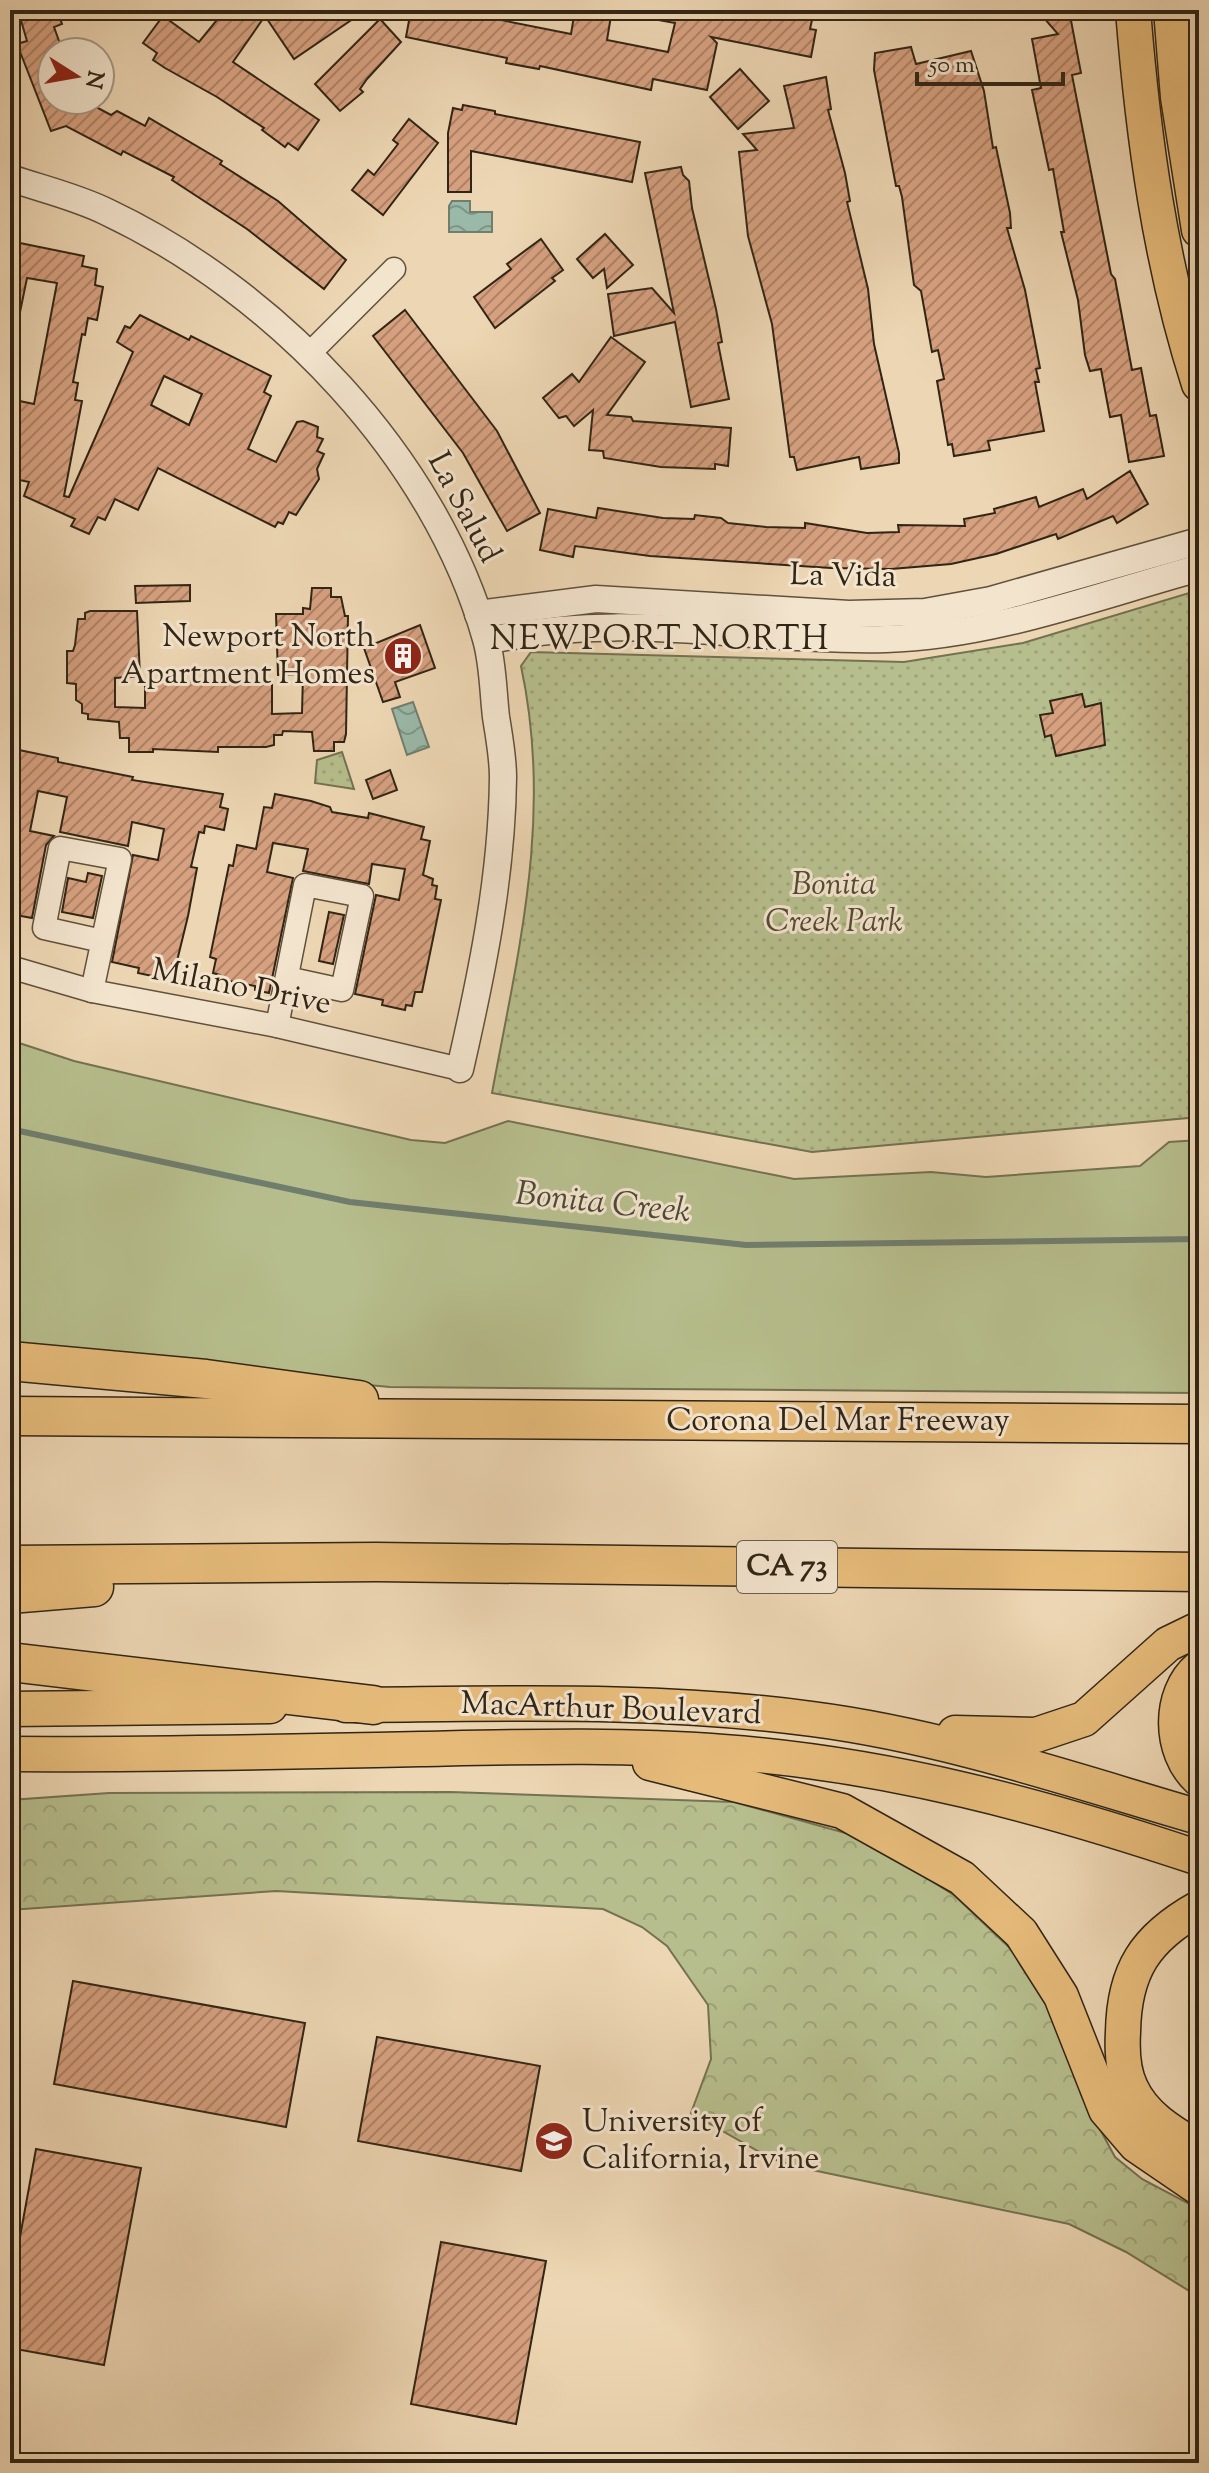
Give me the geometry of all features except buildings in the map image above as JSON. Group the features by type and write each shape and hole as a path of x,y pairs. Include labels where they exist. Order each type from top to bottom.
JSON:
{"highway":[{"path":"10,1361 220,1381 476,1421"},
{"path":"10,1416 476,1421"},
{"name":"Corona Del Mar Freeway","path":"476,1421 1199,1424"},
{"path":"10,1594 376,1562"},
{"name":"CA 73","path":"10,1565 376,1562 1199,1572"},
{"path":"12,1662 373,1705"}],"main road":[{"path":"1133,10 1152,178 1176,306 1199,384"},
{"path":"1171,10 1178,97 1199,230"},
{"path":"1199,67 1199,82"},
{"path":"877,1730 1036,1735 1084,1719 1168,1644 1199,1629"},
{"path":"1199,1668 1190,1675 1177,1706 1177,1741 1188,1769 1199,1779"},
{"name":"MacArthur Boulevard","path":"10,1709 621,1704 708,1708 877,1730 982,1754 1199,1817"},
{"path":"584,1746 842,1811 962,1878 1021,1933 1053,1984 1106,2110 1136,2145 1199,2188"},
{"name":"MacArthur Boulevard","path":"10,1754 584,1746 724,1752 884,1772 1067,1814 1199,1858"},
{"path":"1199,1908 1163,1931 1135,1964 1123,2004 1122,2049 1131,2088 1159,2125 1199,2149"}],"street":[{"name":"La Salud","path":"10,178 106,211 151,235 238,295 309,354 359,406 397,455 446,537 487,641 503,775 494,908 460,1069"},
{"path":"309,354 394,269"},
{"name":"La Vida","path":"478,614 596,599 849,614 925,612 991,600 1199,541"},
{"name":"La Vida","path":"487,641 564,626 606,625 826,638 943,634 994,625 1199,568"},
{"path":"92,991 120,859 60,848 44,928 102,941"},
{"path":"277,1026 305,885 362,896 342,990 287,978"},
{"name":"Milano Drive","path":"10,967 92,991 277,1026 460,1069"}],"green space":[{"name":"Bonita Creek Park","path":"1199,590 1199,1117 812,1152 492,1093 529,881 534,775 530,721 521,666 531,652 904,662 1023,643"},
{"path":"342,752 354,789 315,783 317,760"},
{"path":"10,1040 74,1061 411,1140 445,1143 508,1121 794,1179 931,1172 986,1177 1140,1166 1169,1142 1199,1140 1199,1393 390,1387 10,1352"},
{"path":"451,1792 734,1802 849,1834 895,1857 955,1896 1015,1953 1037,1985 1068,2052 1081,2094 1115,2157 1142,2179 1199,2209 1199,2297 1126,2252 1069,2224 798,2167 770,2158 691,2113 711,2059 708,2005 667,1946 642,1927 603,1909 276,1891 10,1910 10,1800 109,1793"}],"water":[{"path":"452,201 470,201 470,212 492,212 492,232 449,232 449,206"},
{"path":"413,702 429,747 407,755 392,709"}],"waterway":[{"name":"Bonita Creek","path":"10,1129 350,1202 746,1245 1199,1239"}],"place":[{"name":"Newport North Apartment Homes","path":"403,656"},
{"name":"University of California, Irvine","path":"554,2141"}],"district":[{"name":"NEWPORT NORTH","path":"660,640"}]}
